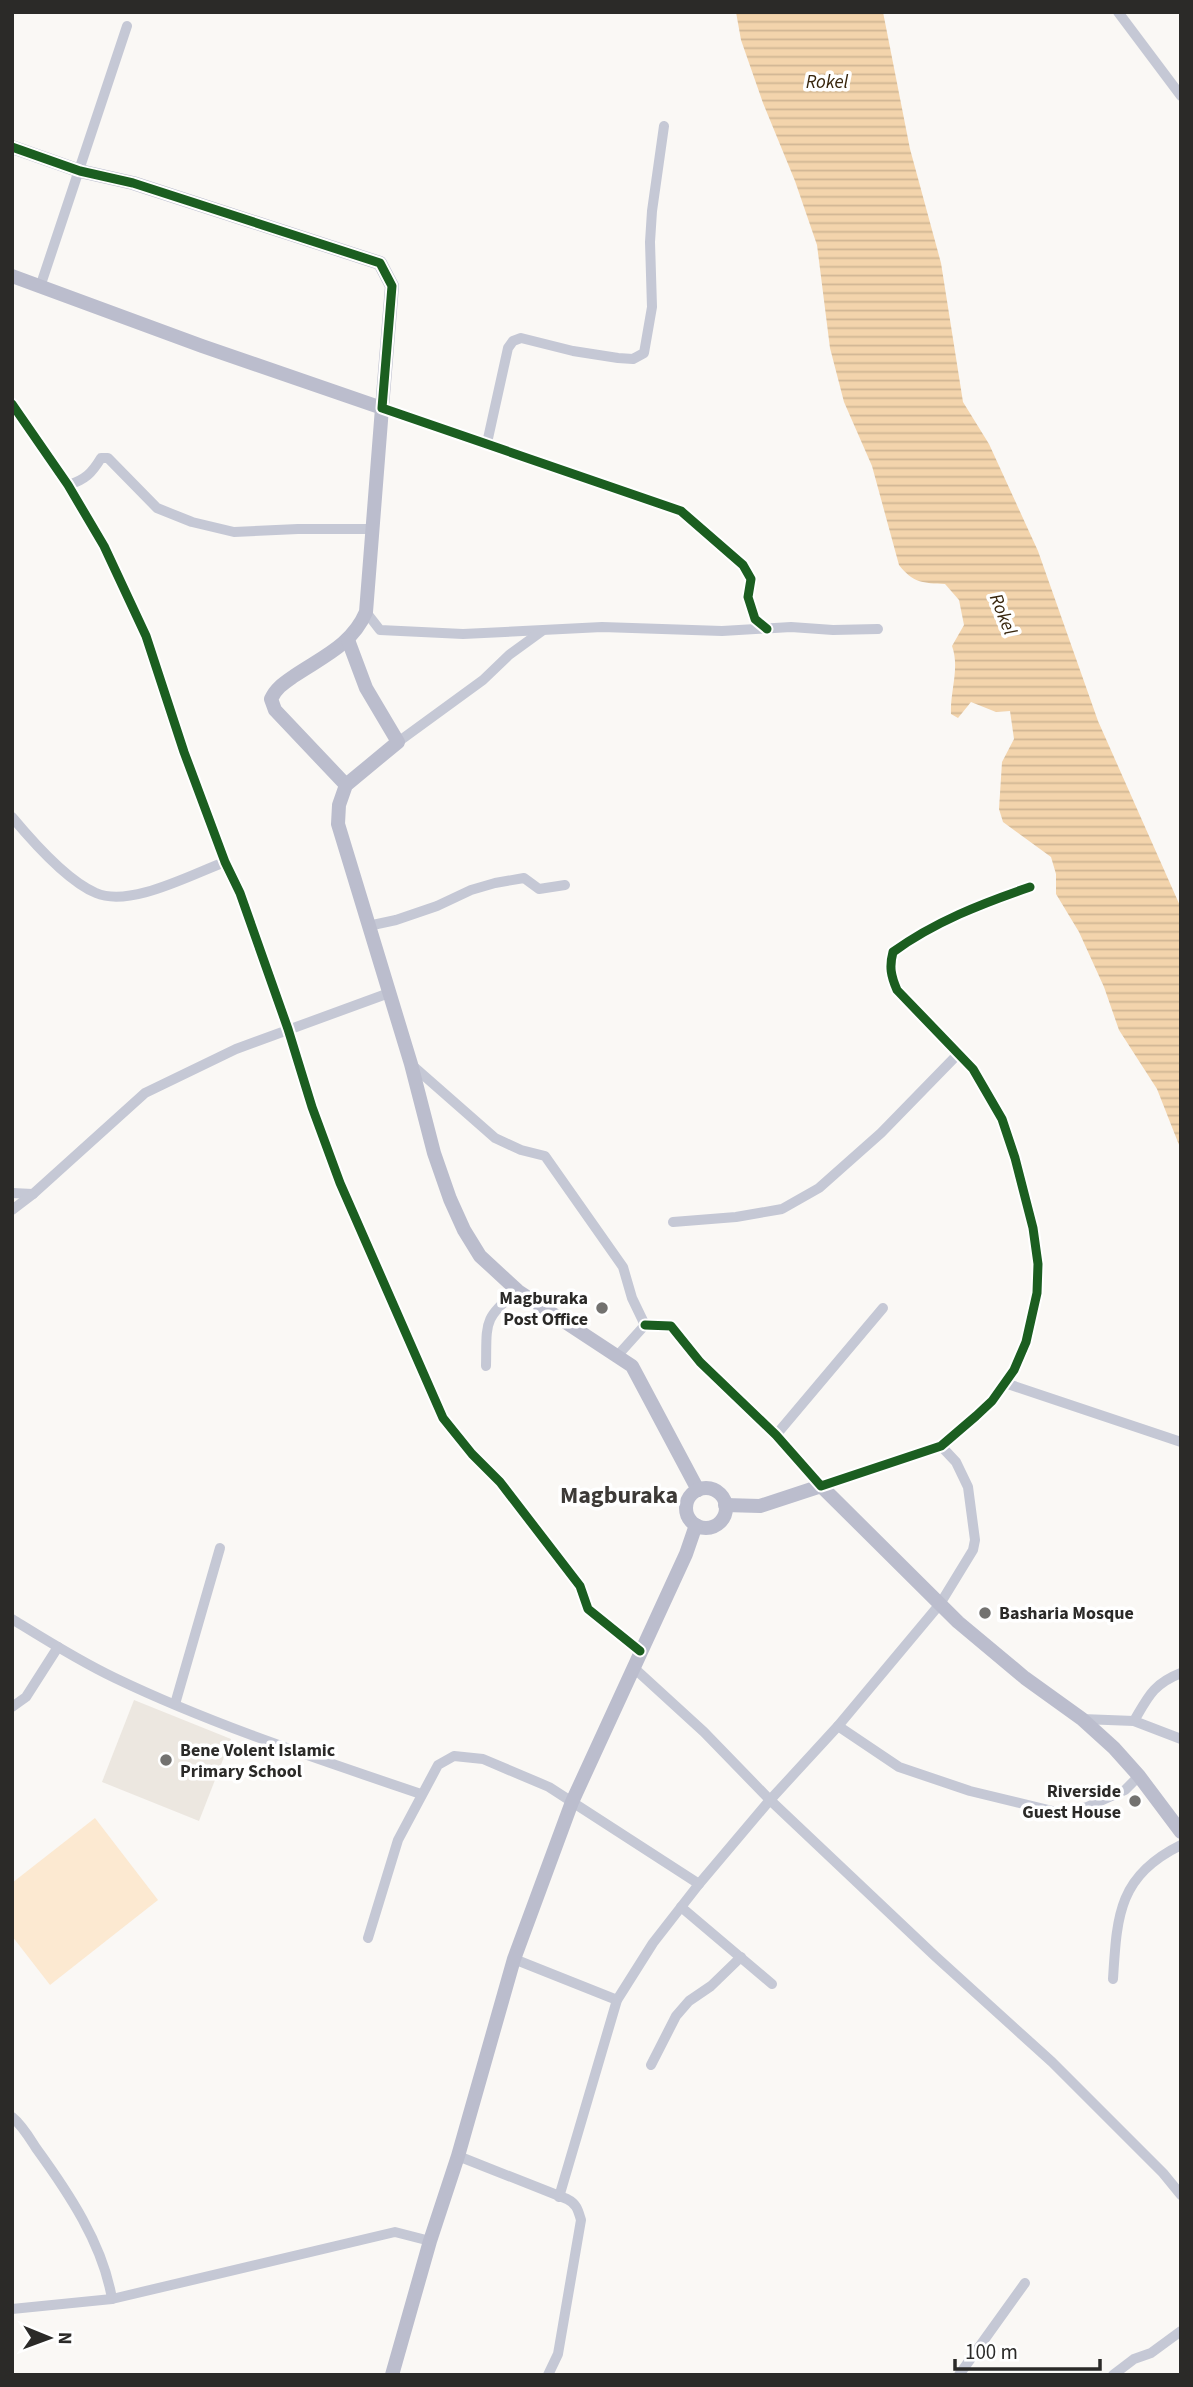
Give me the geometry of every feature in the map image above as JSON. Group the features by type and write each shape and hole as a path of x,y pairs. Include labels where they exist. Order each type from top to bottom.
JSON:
{"street":[{"path":"1118,12 1181,96"},
{"path":"40,287 127,26"},
{"path":"487,443 508,348 513,341 521,338 573,351 633,359 644,353 652,307 652,211 664,126"},
{"path":"12,147 80,171 133,183 380,263 393,286 366,612 359,628 348,640 281,685 271,699 275,710 346,785"},
{"path":"12,276 681,511 743,565 751,579 748,597 755,620 767,629"},
{"path":"12,404 68,485 104,546 145,636 184,752 225,862 240,893 340,1183 443,1418 472,1454 500,1482 580,1586 588,1609 640,1651"},
{"path":"68,485 83,480 93,471 100,458 108,458 157,508 192,522 234,532 372,529"},
{"path":"366,612 380,630 463,634 602,628 722,631 791,627 878,629"},
{"path":"543,631 346,785 339,805 338,824 411,1064 434,1153 464,1230 480,1256 518,1290 632,1366 698,1490"},
{"path":"348,640 366,688 398,742"},
{"path":"12,817 34,844 62,871 96,894 118,896 141,893 225,862"},
{"path":"368,926 396,920 495,883 524,878 539,889 565,885"},
{"path":"725,1505 760,1506 941,1446 984,1409 1014,1370 1026,1342 1037,1293 1038,1264 1034,1228 1015,1158 1002,1119 974,1069 897,990 890,975 893,952 910,939 989,901 1030,887"},
{"path":"12,1210 145,1093 236,1049 389,993"},
{"path":"673,1222 737,1217 782,1209 819,1188 958,1053"},
{"path":"411,1064 495,1138 521,1150 545,1156 623,1267 632,1298 645,1325"},
{"path":"12,1193 33,1194"},
{"path":"486,1366 487,1322 492,1311 518,1290"},
{"path":"776,1435 883,1308"},
{"path":"618,1355 645,1325"},
{"path":"645,1325 671,1326 700,1362 776,1435 821,1486 958,1622 1025,1678 1082,1718 1114,1748 1181,1832"},
{"path":"1005,1383 1181,1442"},
{"path":"559,2197 617,2000 653,1944 699,1884 770,1800 838,1726 940,1604 973,1550 975,1540 968,1488 956,1462 941,1446"},
{"path":"698,1490 715,1490 725,1505 723,1519 706,1528 696,1525 686,1509 688,1500 698,1490"},
{"path":"392,2375 514,1959 572,1802 686,1554 696,1525"},
{"path":"175,1704 219,1548"},
{"path":"12,1619 114,1678 237,1730 421,1794"},
{"path":"12,1707 26,1697 58,1647"},
{"path":"634,1668 705,1732 770,1800 934,1956 1052,2062 1181,2195"},
{"path":"1134,1721 1151,1692 1158,1685 1181,1673"},
{"path":"1082,1718 1134,1721 1181,1739"},
{"path":"838,1726 899,1767 970,1791 1061,1813 1087,1807 1125,1790 1139,1776"},
{"path":"368,1938 398,1840 438,1765 454,1756 483,1759 549,1787 699,1884"},
{"path":"1113,1979 1116,1933 1124,1898 1138,1877 1158,1857 1181,1845"},
{"path":"681,1907 772,1984"},
{"path":"651,2065 676,2016 689,2001 711,1986 741,1957"},
{"path":"514,1959 617,2000"},
{"path":"12,2117 75,2205 104,2266 112,2299"},
{"path":"458,2156 574,2203 581,2220 558,2354 548,2375"},
{"path":"12,2309 112,2299 395,2232 430,2241"},
{"path":"959,2375 1025,2283"},
{"path":"1113,2375 1134,2359 1151,2353 1181,2331"}],"shaded area":[{"name":"Bene Volent Islamic Primary School","path":"134,1700 231,1739 199,1821 102,1782"},
{"path":"95,1818 158,1900 50,1985 12,1936 12,1883"}],"water":[{"name":"Rokel","path":"736,12 883,12 910,149 941,263 963,402 989,444 1038,551 1098,721 1181,908 1181,1150 1157,1089 1119,1030 1104,987 1079,932 1056,894 1056,874 1051,857 1003,822 999,809 1002,762 1014,739 1010,711 996,712 971,702 958,718 951,714 955,671 952,646 964,625 959,600 945,584 919,581 899,565 872,466 844,402 830,348 817,245 741,40"}],"cycle path":[{"path":"12,147 80,171 133,183 380,263 392,286 382,408 681,511 743,565 751,579 748,597 755,619 767,629"},
{"path":"12,404 68,485 104,546 146,636 184,752 225,862 240,893 340,1183 443,1418 472,1454 500,1482 580,1586 588,1609 640,1651"},
{"path":"645,1325 671,1326 700,1362 776,1435 821,1486 941,1446 992,1401 1014,1370 1026,1342 1037,1293 1038,1264 1033,1228 1002,1119 973,1069 897,990 891,962 893,952 925,931 1030,887"}],"place":[{"name":"Magburaka Post Office","path":"602,1308"},
{"name":"Basharia Mosque","path":"985,1613"},
{"name":"Bene Volent Islamic Primary School","path":"166,1760"},
{"name":"Riverside Guest House","path":"1135,1801"}],"district":[{"name":"Magburaka","path":"619,1495"}]}
